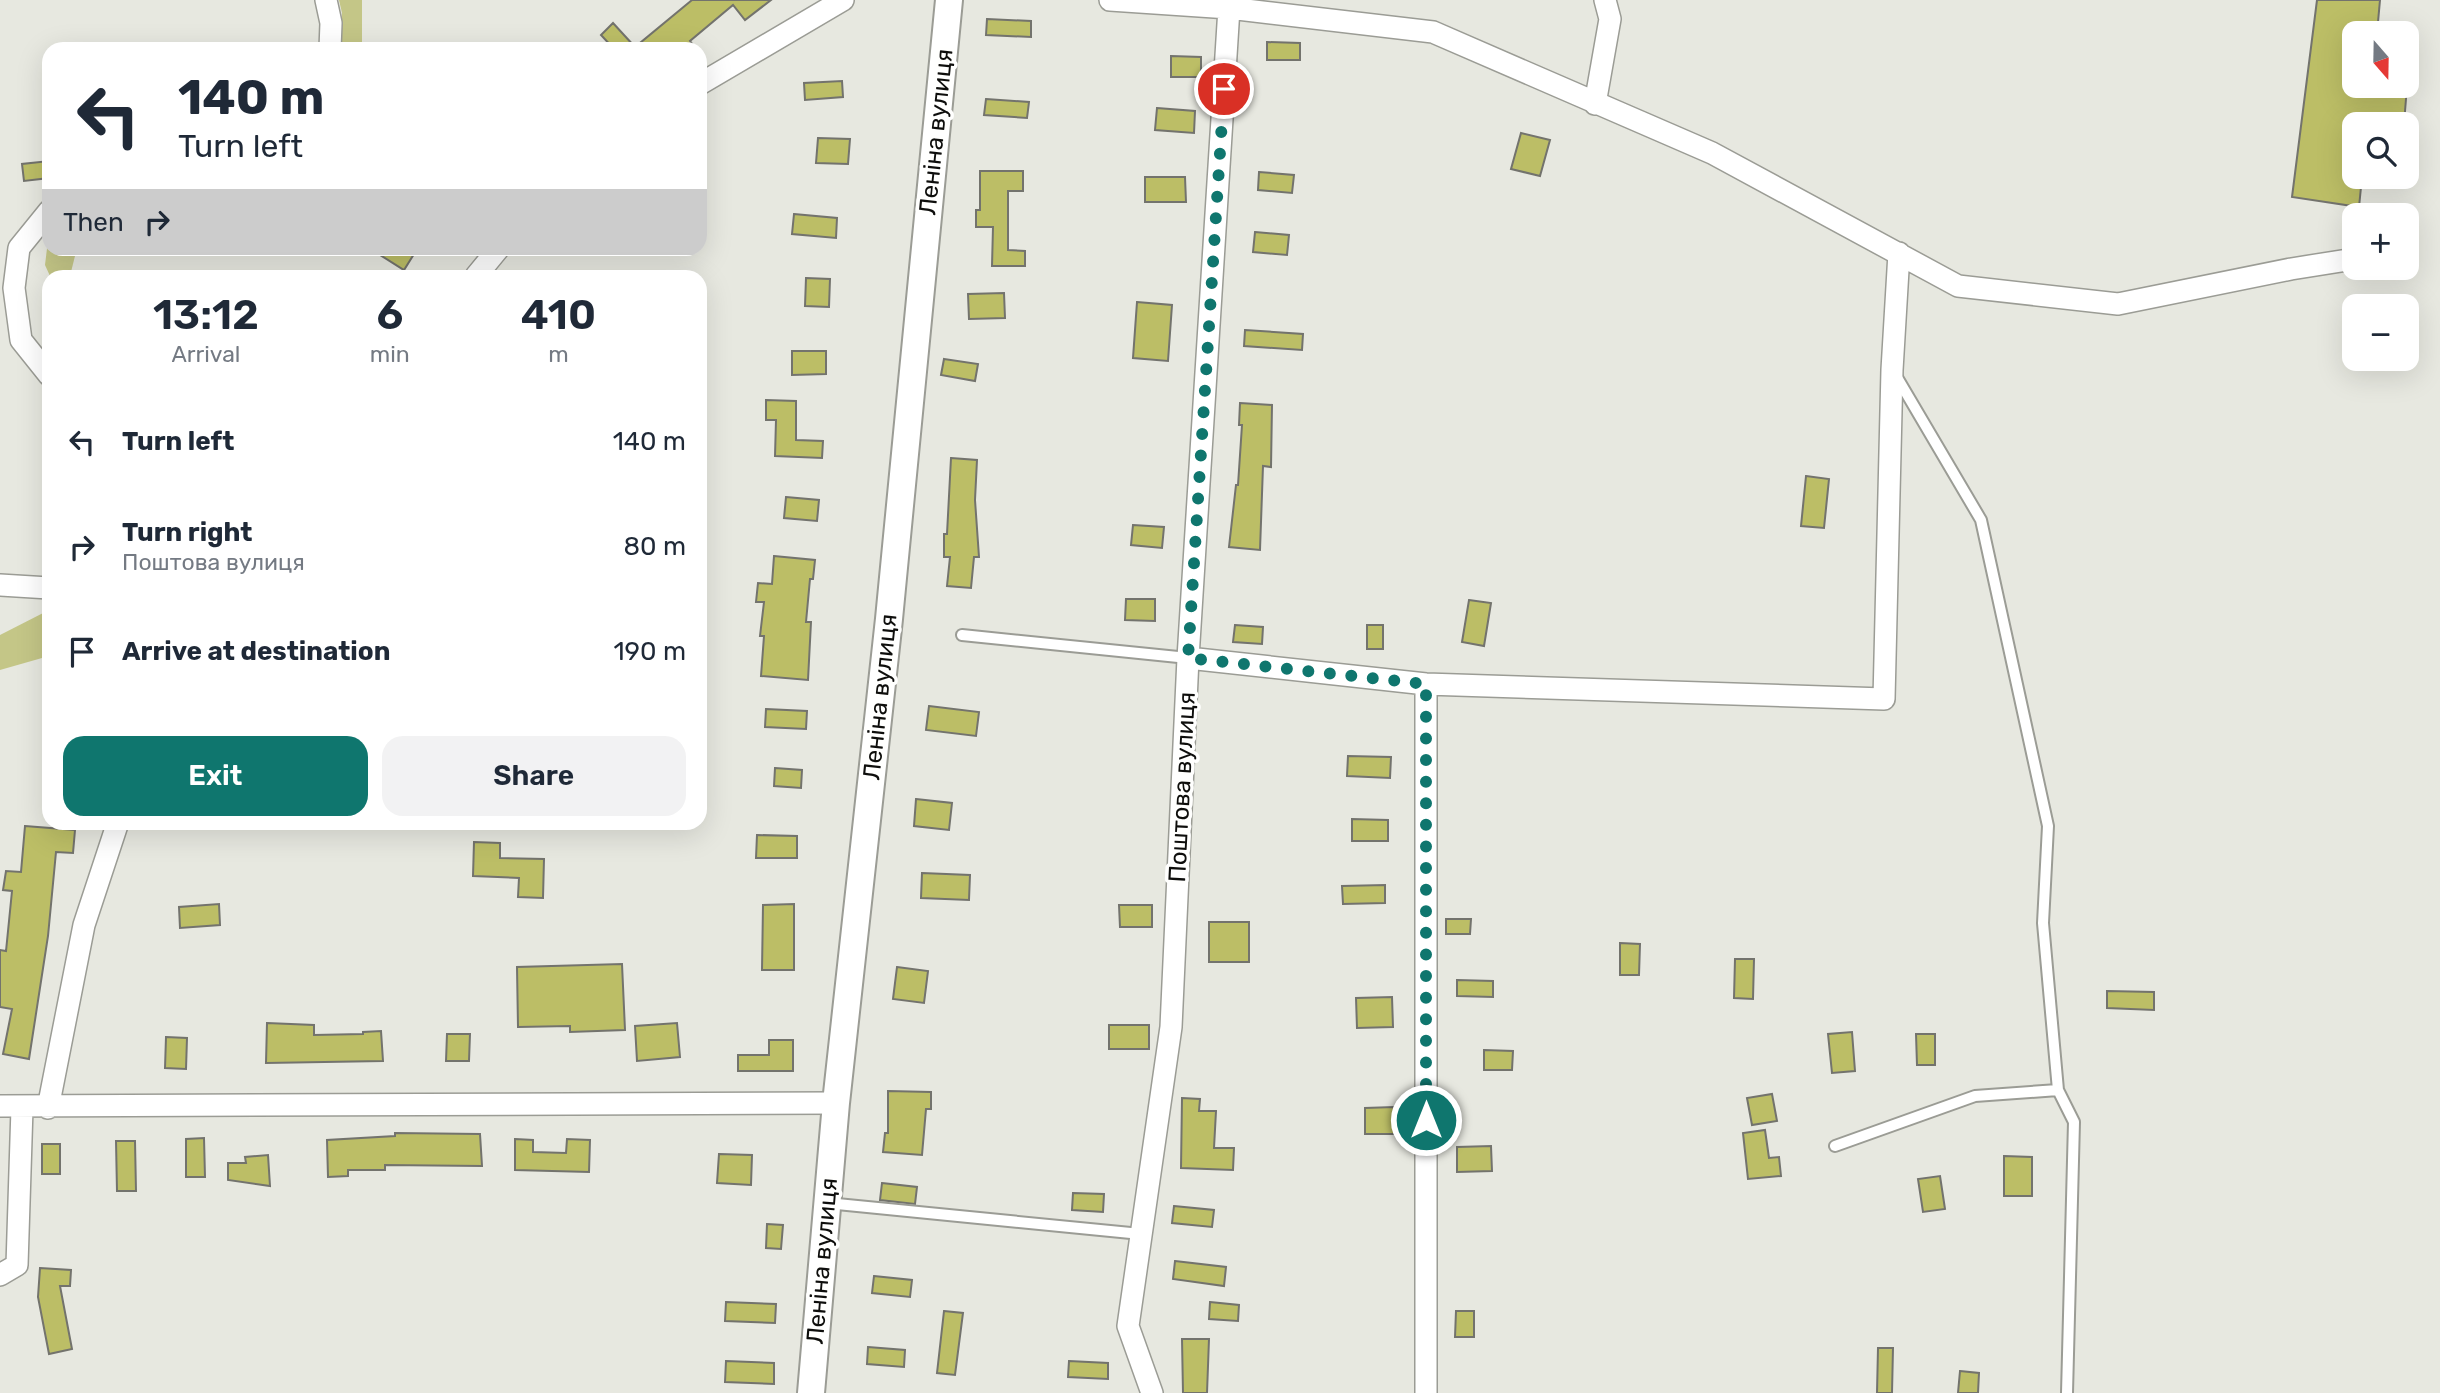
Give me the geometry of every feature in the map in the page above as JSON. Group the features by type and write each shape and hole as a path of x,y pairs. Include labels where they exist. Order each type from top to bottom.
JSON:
{"street":[{"path":"326,0 331,23 330,42"},
{"path":"707,80 843,0"},
{"name":"Леніна вулиця","path":"811,1393 836,1102 887,633 949,0"},
{"path":"1110,0 1229,8 1433,32 1712,153 1958,286 2118,304 2342,261"},
{"path":"1595,104 1610,19 1605,0"},
{"name":"Поштова вулиця","path":"1152,1393 1128,1326 1171,1027 1188,658 1229,8"},
{"path":"42,220 19,248 14,288 21,340 42,366"},
{"path":"1188,658 1426,684 1884,699 1892,370 1899,253"},
{"path":"481,270 492,256"},
{"path":"0,585 42,588"},
{"path":"1426,684 1426,1393"},
{"path":"48,1108 84,925 115,830"},
{"path":"0,1107 836,1102"},
{"path":"0,1275 17,1265 22,1108"}],"lane":[{"path":"1892,370 1981,520 2048,826 2043,923 2058,1090 2074,1122 2067,1393"},
{"path":"962,635 1188,658"},
{"path":"1835,1146 1975,1096 2058,1090"},
{"path":"827,1203 1141,1234"}],"green space":[{"path":"339,0 362,0 362,42 340,42 342,13"},
{"path":"46,256 75,256 72,270 47,270"},
{"path":"42,614 42,658 0,670 0,635"}],"building":[{"path":"692,0 771,0 745,20 733,5 691,42 641,42"},
{"path":"2317,0 2380,0 2378,21 2342,21 2342,98 2406,98 2405,112 2342,112 2342,189 2361,189 2359,203 2342,204 2292,197"},
{"path":"987,19 1031,21 1031,37 986,35"},
{"path":"613,23 630,42 608,42 601,35"},
{"path":"1267,42 1300,43 1300,60 1267,60"},
{"path":"1171,56 1201,57 1201,77 1171,77"},
{"path":"842,81 843,97 805,100 804,83"},
{"path":"986,99 1029,102 1027,118 984,115"},
{"path":"1157,108 1195,111 1194,133 1155,130"},
{"path":"1521,133 1550,140 1540,176 1511,169"},
{"path":"818,138 850,139 848,164 816,163"},
{"path":"42,162 42,179 24,181 22,164"},
{"path":"980,171 1023,171 1023,191 1008,191 1008,250 1025,251 1025,266 992,266 993,227 976,227 976,210 980,210"},
{"path":"1259,172 1294,175 1292,193 1258,190"},
{"path":"1145,177 1185,177 1186,202 1145,202"},
{"path":"794,214 837,218 836,238 792,234"},
{"path":"1255,232 1289,235 1287,255 1253,252"},
{"path":"382,256 413,256 404,270"},
{"path":"806,278 830,279 829,307 805,306"},
{"path":"1004,293 1005,318 969,319 968,294"},
{"path":"1137,302 1172,305 1168,361 1133,358"},
{"path":"1245,330 1303,334 1302,350 1244,346"},
{"path":"792,351 826,351 826,374 792,375"},
{"path":"944,359 978,364 975,381 941,375"},
{"path":"766,400 796,401 796,440 823,441 822,458 775,456 776,420 766,420"},
{"path":"1240,403 1272,405 1271,467 1263,466 1260,550 1229,547 1238,485 1242,425 1239,425"},
{"path":"951,458 977,460 975,500 979,557 974,557 971,588 947,586 950,557 944,557 944,534 947,534"},
{"path":"1806,476 1829,479 1824,528 1801,526"},
{"path":"786,497 819,500 817,521 784,518"},
{"path":"1133,525 1164,527 1162,548 1131,545"},
{"path":"774,556 815,560 813,579 810,579 806,622 811,622 808,680 761,676 764,636 760,636 764,602 756,602 758,583 772,584"},
{"path":"1126,599 1155,599 1155,621 1125,620"},
{"path":"1469,600 1491,603 1484,646 1462,642"},
{"path":"1235,625 1263,627 1262,644 1233,642"},
{"path":"1367,625 1383,625 1383,649 1367,649"},
{"path":"929,706 979,712 976,736 926,730"},
{"path":"766,709 807,711 806,729 765,727"},
{"path":"1348,756 1391,757 1390,778 1347,776"},
{"path":"775,768 802,770 801,788 774,786"},
{"path":"916,799 952,803 949,830 914,826"},
{"path":"1352,819 1388,820 1388,841 1352,841"},
{"path":"25,826 42,827 42,830 75,830 73,853 56,852 48,936 29,1059 3,1054 12,1009 0,1007 0,950 6,951 12,891 3,890 6,871 21,872"},
{"path":"757,835 797,836 797,858 756,858"},
{"path":"474,842 500,843 500,858 544,859 543,898 518,897 519,878 473,876"},
{"path":"922,873 970,875 969,900 921,898"},
{"path":"1385,885 1385,903 1343,904 1342,886"},
{"path":"219,904 220,925 180,928 179,907"},
{"path":"794,904 794,970 762,970 763,905"},
{"path":"1119,905 1152,905 1152,927 1120,927"},
{"path":"1446,919 1471,919 1470,934 1446,934"},
{"path":"1209,922 1249,922 1249,962 1209,962"},
{"path":"1620,943 1640,944 1639,975 1620,975"},
{"path":"1735,959 1754,959 1753,999 1734,998"},
{"path":"622,964 625,1030 570,1032 570,1026 518,1027 517,967"},
{"path":"897,967 928,971 924,1003 893,999"},
{"path":"1457,980 1493,981 1493,997 1457,996"},
{"path":"2107,991 2154,992 2154,1010 2107,1008"},
{"path":"1392,997 1393,1027 1357,1028 1356,998"},
{"path":"267,1023 314,1025 314,1035 381,1031 383,1061 266,1063"},
{"path":"677,1023 680,1057 637,1061 635,1026"},
{"path":"1109,1025 1149,1025 1149,1049 1109,1049"},
{"path":"1852,1032 1855,1071 1832,1073 1828,1034"},
{"path":"447,1034 470,1034 469,1061 446,1061"},
{"path":"1916,1034 1935,1034 1935,1065 1917,1065"},
{"path":"166,1037 187,1038 186,1069 165,1068"},
{"path":"769,1040 793,1040 793,1071 738,1071 738,1055 769,1055"},
{"path":"1484,1050 1513,1051 1512,1070 1484,1070"},
{"path":"888,1091 931,1092 931,1109 926,1109 922,1155 883,1152 885,1133 888,1133"},
{"path":"1772,1094 1777,1121 1752,1125 1747,1098"},
{"path":"1182,1098 1200,1099 1199,1111 1216,1111 1214,1148 1234,1148 1233,1170 1181,1168"},
{"path":"1394,1107 1394,1134 1365,1134 1365,1108"},
{"path":"1765,1130 1769,1158 1779,1157 1781,1176 1748,1179 1743,1133"},
{"path":"395,1133 480,1134 482,1166 385,1165 385,1170 348,1170 348,1176 328,1177 327,1140 395,1136"},
{"path":"204,1138 205,1177 186,1177 186,1139"},
{"path":"515,1139 533,1140 533,1152 566,1153 567,1139 590,1140 589,1172 515,1170"},
{"path":"116,1141 135,1141 136,1191 117,1191"},
{"path":"42,1144 60,1144 60,1174 42,1174"},
{"path":"1491,1146 1492,1171 1457,1172 1457,1147"},
{"path":"719,1154 752,1155 751,1185 717,1183"},
{"path":"268,1155 270,1186 228,1180 228,1163 246,1163 245,1157"},
{"path":"2004,1156 2032,1157 2032,1196 2004,1196"},
{"path":"1940,1176 1945,1209 1923,1212 1918,1179"},
{"path":"882,1183 917,1187 915,1204 880,1200"},
{"path":"1073,1193 1104,1194 1103,1212 1072,1210"},
{"path":"1174,1206 1214,1210 1212,1227 1172,1223"},
{"path":"767,1224 783,1225 781,1249 766,1248"},
{"path":"1175,1261 1226,1267 1224,1286 1173,1279"},
{"path":"40,1268 71,1270 70,1286 60,1286 72,1349 49,1354 38,1297"},
{"path":"874,1276 912,1280 910,1297 872,1293"},
{"path":"726,1302 776,1304 775,1323 725,1321"},
{"path":"1210,1302 1239,1305 1238,1321 1209,1319"},
{"path":"944,1311 963,1313 955,1375 937,1373"},
{"path":"1456,1311 1474,1311 1474,1337 1455,1337"},
{"path":"1182,1339 1209,1339 1207,1393 1183,1393"},
{"path":"868,1347 905,1350 904,1367 867,1364"},
{"path":"1878,1348 1893,1348 1892,1393 1877,1393"},
{"path":"726,1361 774,1363 774,1384 725,1382"},
{"path":"1069,1361 1108,1363 1108,1379 1068,1377"},
{"path":"1960,1371 1979,1373 1978,1393 1958,1393"}],"route":[{"path":"1224,89 1188,658 1426,684 1426,1120"}]}
